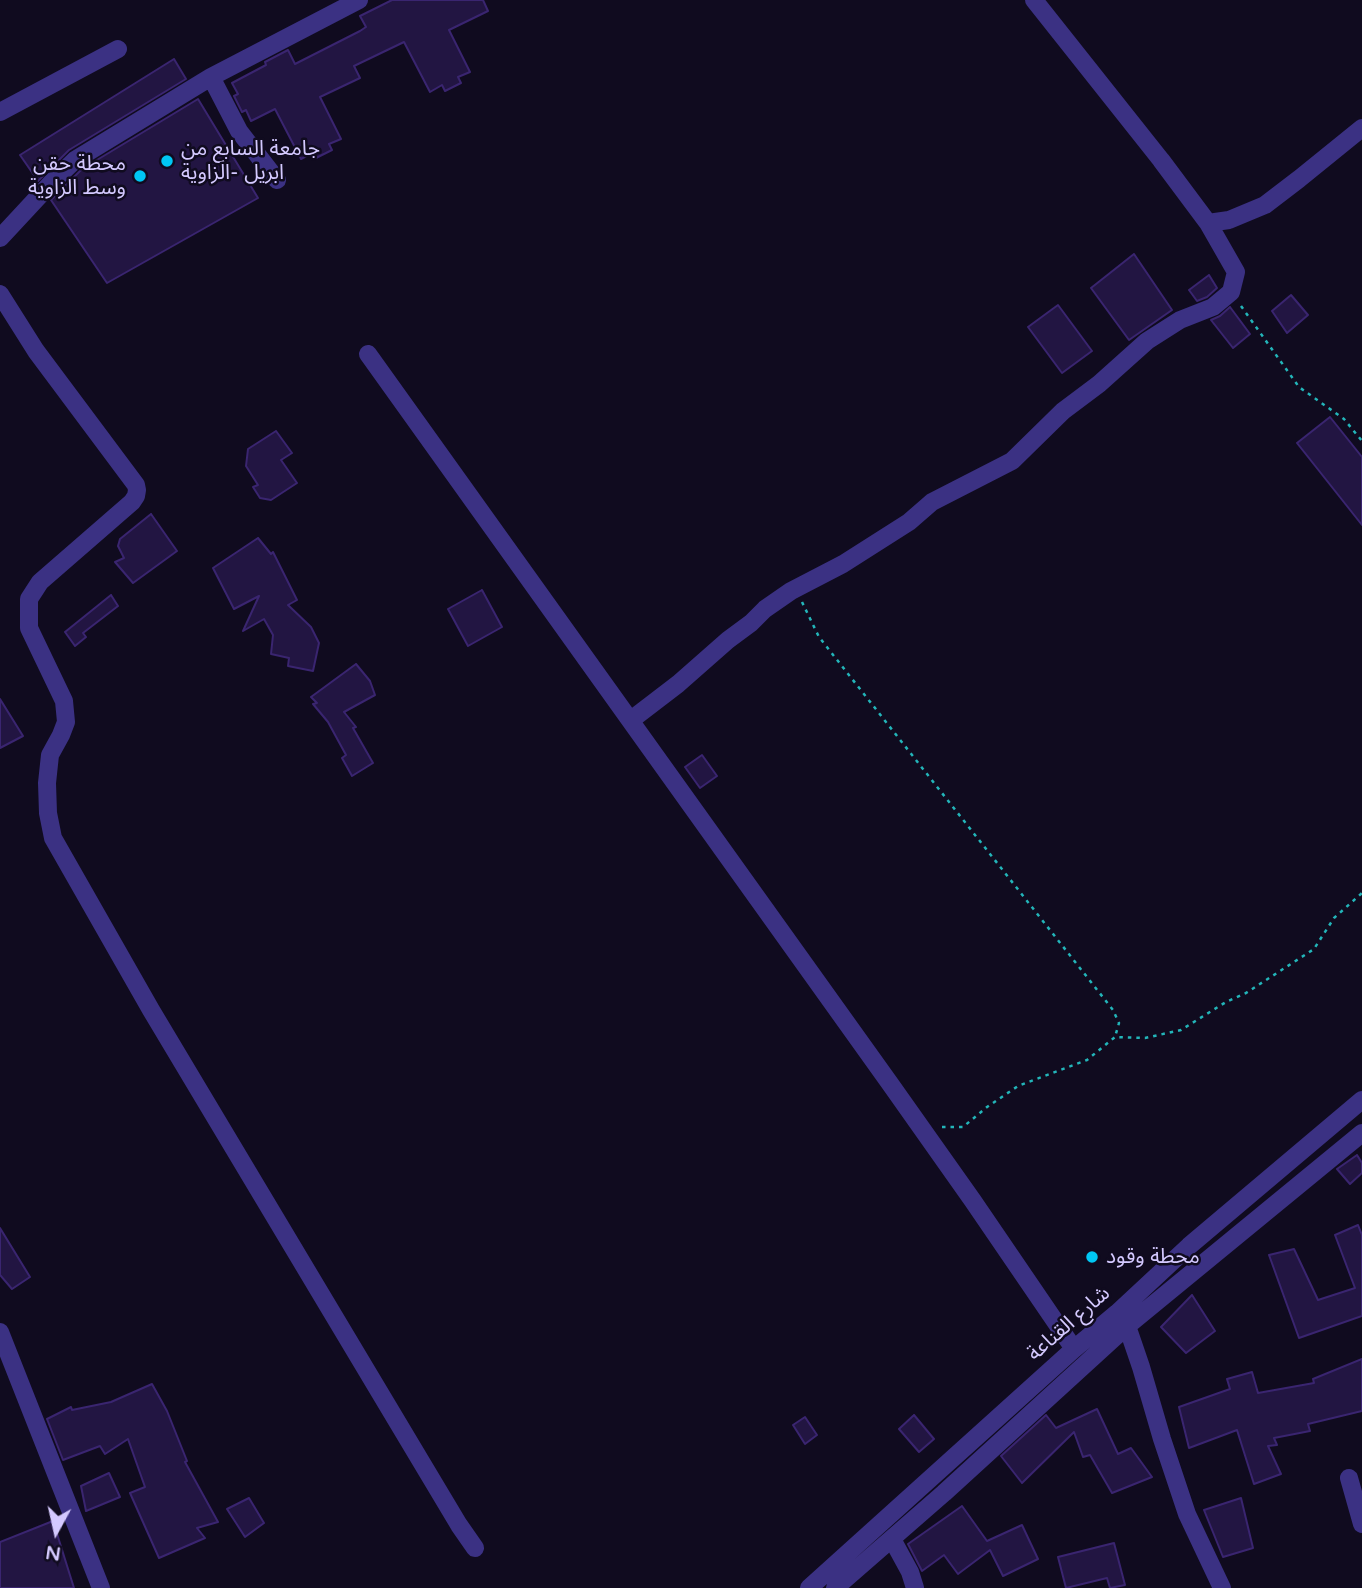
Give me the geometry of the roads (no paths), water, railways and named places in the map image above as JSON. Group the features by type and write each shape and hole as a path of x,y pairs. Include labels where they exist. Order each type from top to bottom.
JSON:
{"street":[{"path":"0,237 75,160 211,77 359,0"},
{"path":"631,720 678,684 765,609 797,588 844,564 909,522 932,502 1012,461 1063,411 1099,384 1147,341 1181,320 1213,307 1231,292 1236,272 1208,223 1034,0"},
{"path":"0,112 118,49"},
{"path":"211,77 239,131 277,180"},
{"path":"1208,223 1228,220 1265,205 1362,128"},
{"path":"0,294 36,351 136,485 137,490 132,502 40,582 29,599 29,628 64,701 66,722 50,755 47,783 48,813 54,838 151,1010 475,1548"},
{"path":"368,354 973,1201 1074,1349"},
{"name":"شارع القناعة","path":"809,1588 1189,1246 1362,1100"},
{"name":"شارع القناعة","path":"835,1588 1127,1326 1362,1133"},
{"path":"1127,1326 1187,1514 1222,1588"},
{"path":"0,1332 101,1588"},
{"path":"1349,1478 1362,1524"},
{"path":"892,1539 910,1572 915,1588"}],"place":[{"name":"جامعة السابع من ابريل -الزاوية","path":"167,161"},
{"name":"محطة حقن وسط الزاوية","path":"140,176"},
{"name":"محطة وقود","path":"1092,1257"}]}
